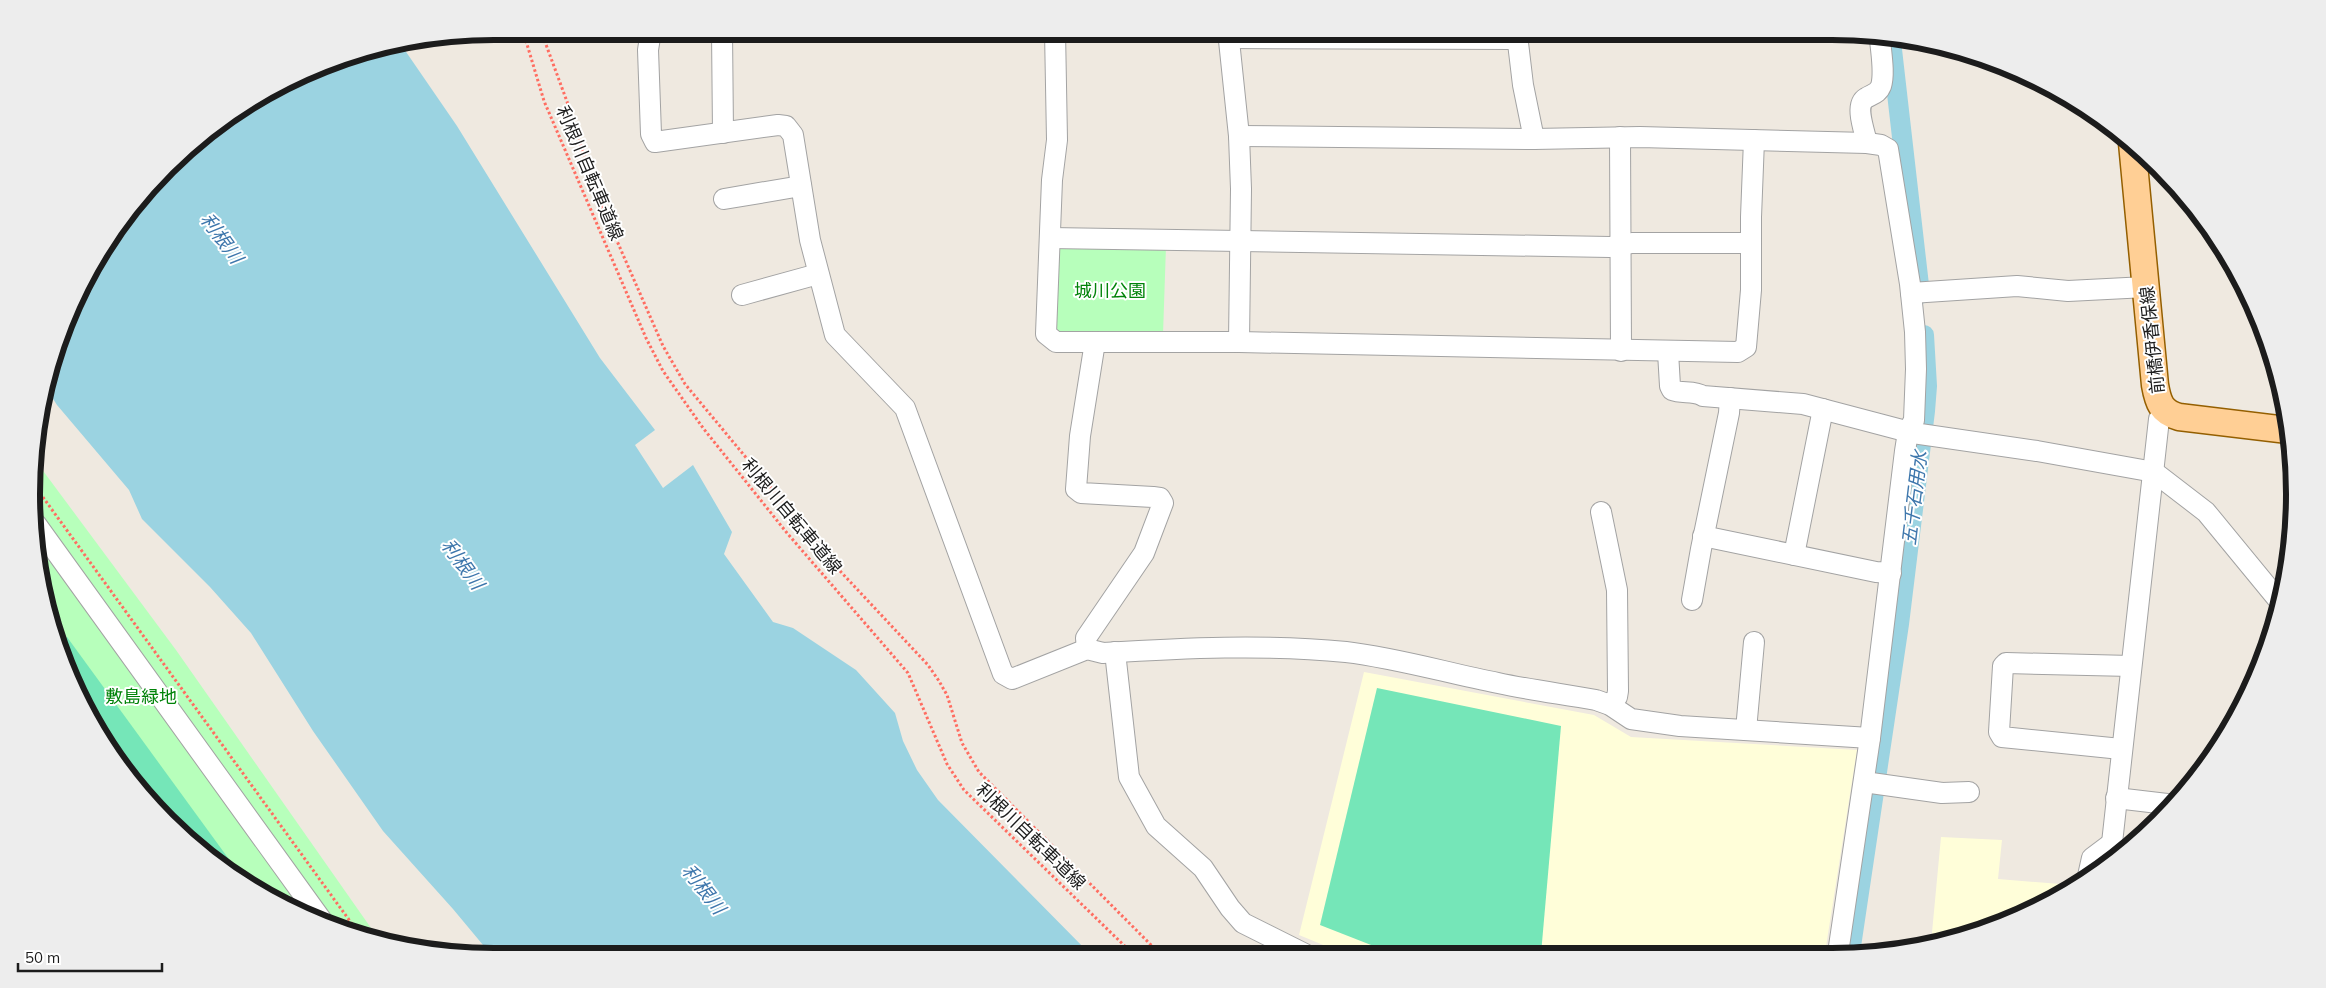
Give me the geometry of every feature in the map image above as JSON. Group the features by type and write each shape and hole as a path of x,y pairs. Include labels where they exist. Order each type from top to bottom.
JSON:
{"main road":[{"name":"前橋伊香保線","path":"2133,155 2155,385 2158,399 2165,412 2179,417 2281,429"}],"street":[{"path":"650,40 648,50 651,134 655,142 778,125 786,126 793,134 818,274 835,335 838,341 905,408 1003,674 1012,679 1087,649 1103,653 1232,647 1348,652 1420,665 1498,683 1596,700 1610,705 1631,719 1680,726 1870,738"},
{"path":"722,40 723,133"},
{"path":"1055,40 1057,140 1046,334 1056,342 1239,342 1738,352 1746,347 1751,290 1754,140"},
{"path":"1230,40 1239,136 1241,241 1239,342"},
{"path":"1517,40 1523,85 1534,139"},
{"path":"1867,143 1861,106 1865,98 1875,93 1881,86 1880,43"},
{"path":"1239,136 1754,140 1867,143 1881,145 1888,149 1911,293 1916,369 1914,420 1908,432 1870,738 1839,948"},
{"path":"1620,138 1621,351"},
{"path":"724,199 801,186"},
{"path":"1050,238 1621,246 1632,243 1751,243"},
{"path":"742,295 818,274"},
{"path":"1911,293 2017,286 2068,291 2146,287"},
{"path":"1087,649 1086,638 1144,553 1163,503 1160,498 1081,494 1076,489 1075,482 1080,436 1095,342"},
{"path":"1668,352 1672,390 1698,393 1703,396 1789,402 1823,409 1908,432 2037,451 2154,472 2206,512 2274,595"},
{"path":"1692,600 1703,536 1729,413 1730,398"},
{"path":"1794,555 1823,409"},
{"path":"2118,846 2116,798 2121,750 2160,420 2165,412"},
{"path":"1601,512 1618,600 1618,691 1617,697 1610,705"},
{"path":"42,532 315,911"},
{"path":"1703,536 1876,572 1891,573"},
{"path":"1746,730 1754,642"},
{"path":"1115,652 1129,776 1156,826 1203,868 1230,908 1243,923 1293,948"},
{"path":"2121,750 2002,737 1999,732 2003,666 2006,663 2131,666"},
{"path":"1864,782 1942,793 1969,792"},
{"path":"2116,798 2163,803"},
{"path":"2090,867 2092,858 2115,848"}],"path":[{"name":"利根川自転車道線","path":"526,40 541,93 551,119 646,338 663,371 698,421 781,525 908,673 947,764 964,790 1127,948"},
{"path":"544,40 569,107 596,193 663,346 685,384 841,572 928,665 947,695 962,743 979,772 1153,948"},
{"path":"40,493 354,926"}],"shaded area":[{"path":"1364,672 1594,715 1631,737 1857,750 1826,948 1330,948 1299,935"},
{"path":"1941,837 2002,840 1998,879 2063,884 2006,913 1950,933 1932,937"}],"green space":[{"name":"城川公園","path":"1066,244 1166,246 1163,335 1063,335 1056,328 1057,252"},
{"name":"敷島緑地","path":"41,468 176,650 374,932 348,924 293,901 242,871 218,854 173,815 134,770 101,721 87,695 64,640 55,612 44,553 41,524"},
{"path":"67,637 233,864 173,815 134,770 101,721 87,695 64,640"},
{"path":"1377,688 1561,726 1542,948 1379,948 1320,925"}],"water":[{"name":"利根川","path":"404,49 457,126 600,358 655,430 635,445 663,488 693,465 732,532 724,554 773,622 793,628 856,670 895,713 903,741 917,770 938,800 1084,948 485,948 383,831 313,731 251,633 210,587 142,519 129,490 51,396 55,376 64,348 87,293 101,267 134,218 173,173 218,134 267,101 293,87 348,64 376,55"}],"waterway":[{"name":"五千石用水","path":"1891,44 1920,294"},
{"name":"五千石用水","path":"1851,947 1899,624 1925,411 1927,386 1924,335"}]}
